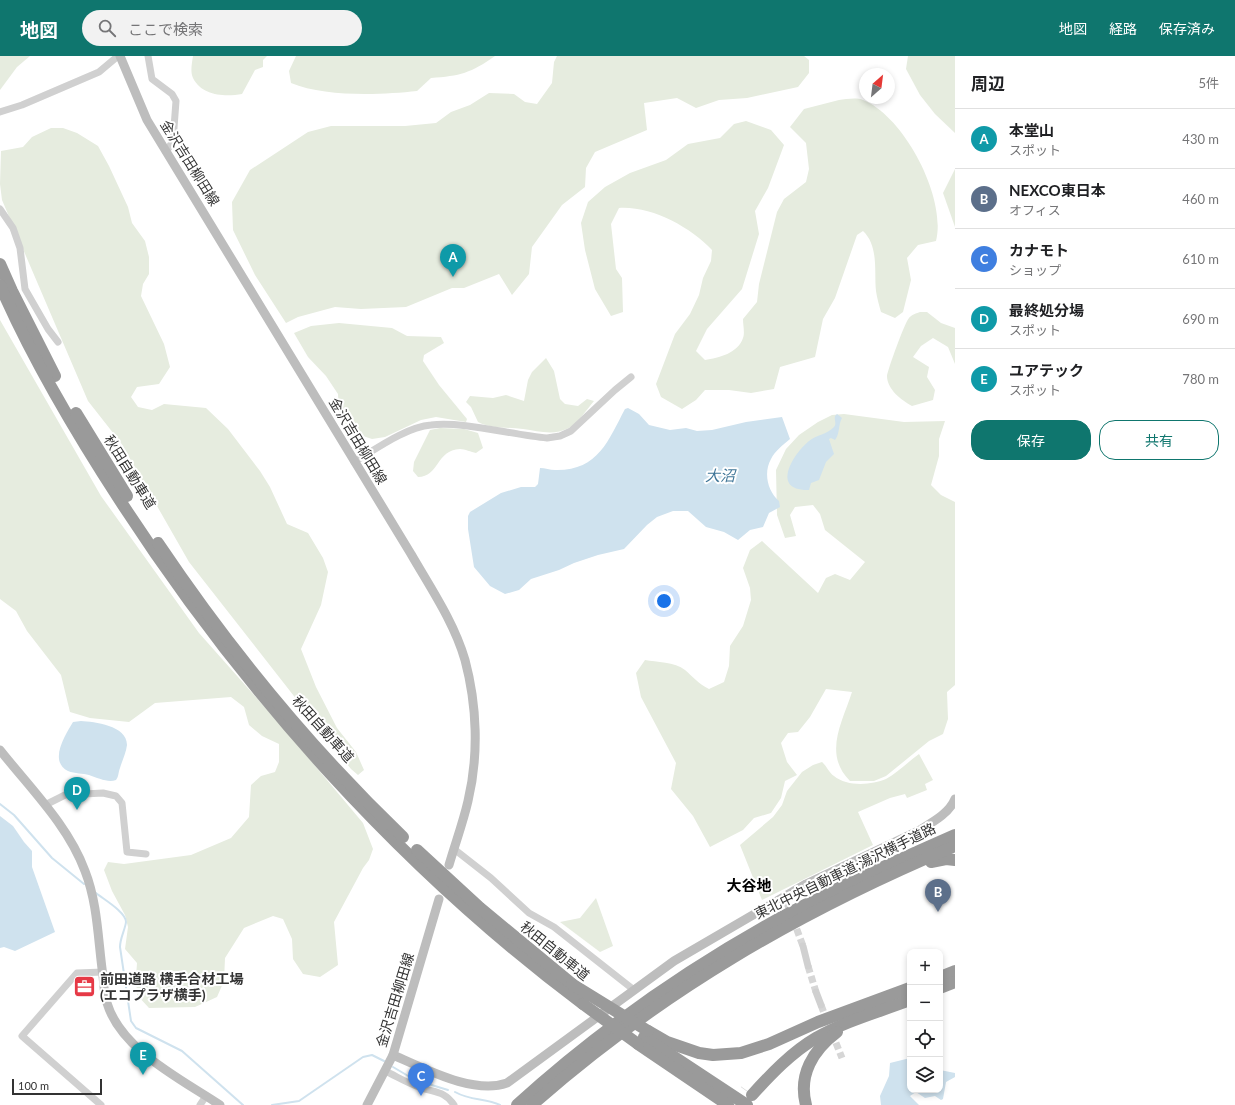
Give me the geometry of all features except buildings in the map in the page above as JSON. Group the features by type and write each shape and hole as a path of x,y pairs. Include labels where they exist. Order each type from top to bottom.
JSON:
{"highway":[{"name":"秋田自動車道","path":"0,264 39,346 100,454 172,564 246,662 324,754 400,833 480,908 572,984 644,1037 728,1105"},
{"name":"秋田自動車道","path":"0,285 32,351 92,458 165,569 239,668 317,759 394,839 516,951 583,1004 644,1037 748,1097"},
{"name":"東北中央自動車道;湯沢横手道路","path":"517,1105 552,1074 621,1020 704,962 782,917 828,893 955,835"},
{"name":"東北中央自動車道;湯沢横手道路","path":"532,1105 560,1080 639,1018 709,971 787,927 889,875 955,846"},
{"path":"787,927 898,875 933,862 955,860"},
{"path":"943,976 955,971"},
{"path":"943,987 955,982"},
{"path":"748,1097 776,1070 810,1042 854,1016 907,990"},
{"path":"644,1037 667,1042 692,1051 713,1055 727,1055 755,1050 818,1022 854,1016 907,1001"},
{"path":"806,1105 803,1086 808,1066 830,1037 854,1016"},
{"path":"644,1037 671,1071 723,1105"}],"main road":[{"name":"金沢吉田柳田線","path":"119,56 147,120 435,595 465,659 472,700 476,739 474,770 468,801 449,865"},
{"path":"0,750 45,805 65,833 86,872 95,908 107,1003 115,1020 127,1039 145,1055 220,1105"},
{"path":"393,1056 470,1084 500,1086 514,1079 674,961 784,897 918,831 935,821 952,805 955,799"},
{"name":"金沢吉田柳田線","path":"367,1105 393,1056 439,899"}],"street":[{"path":"0,112 22,105 99,72 119,56"},
{"path":"148,56 152,79 172,94 176,101 173,141 166,152"},
{"path":"0,209 13,228 20,248 25,289 48,330 58,342"},
{"path":"354,462 388,442 414,430 430,425 450,425 539,438 560,436 571,431 631,377"},
{"path":"45,805 65,795 103,793 116,796 122,803 127,852 146,854"},
{"path":"454,849 491,878 529,913 554,927 634,990"},
{"path":"784,897 788,906"},
{"path":"803,946 808,966"},
{"path":"101,1105 22,1036 77,973 103,972"},
{"path":"816,992 821,1005"},
{"path":"385,1071 421,1088 438,1091 449,1097 454,1105"},
{"path":"200,1105 206,1096"}],"shaded area":[{"path":"0,56 30,56 17,67 0,90"},
{"path":"193,56 267,56 263,60 263,67 255,70 242,94 221,95 208,92 197,84 192,73"},
{"path":"296,56 495,56 465,73 431,78 417,91 353,94 320,91 304,88 291,83 289,71"},
{"path":"557,56 804,56 809,60 809,73 798,87 747,98 719,100 696,108 677,98 644,103 647,130 595,152 586,168 585,187 562,205 532,247 529,274 512,295 499,274 464,288 452,288 406,307 361,309 335,307 298,317 286,323 255,275 233,230 232,202 250,170 308,132 331,126 405,126 436,123 451,112 470,105 489,93 514,94 525,102 537,104 552,83 554,62"},
{"path":"908,56 955,56 955,133 935,114 920,95 906,69"},
{"path":"855,98 859,99 859,104 870,104 878,109 893,123 907,140 919,160 929,182 935,203 938,223 936,241 918,245 907,258 911,280 903,312 895,318 881,312 876,291 874,252 872,244 863,231 857,235 835,298 823,319 815,357 780,367 774,389 751,393 729,390 705,390 696,400 682,409 661,397 656,384 675,334 690,314 699,295 703,278 711,261 712,250 693,233 657,214 632,208 619,208 611,224 616,269 622,278 623,312 611,316 595,289 585,250 581,223 588,202 605,187 630,173 666,160 688,144 720,138 734,124 746,121 771,130 784,145 768,188 755,211 759,234 742,289 707,329 696,351 705,360 727,354 741,343 744,334 743,319 757,302 759,284 777,212 784,199 806,182 809,169 806,143 790,127 804,109 839,100"},
{"path":"51,128 63,128 77,133 98,146 128,207 132,223 145,241 149,257 149,274 143,284 141,296 164,344 170,367 159,384 137,387 131,397 138,407 152,410 164,404 206,408 228,429 260,471 270,487 287,524 308,533 323,558 328,572 321,605 301,649 316,687 337,728 356,752 364,770 358,775 351,769 189,562 121,443 88,401 2,200 0,184 1,151 23,147 32,137"},
{"path":"955,169 955,227 943,193"},
{"path":"920,312 927,312 941,323 955,328 955,364 948,347 933,338 921,346 913,357 929,367 927,377 935,390 933,400 912,406 895,394 889,385 887,376 907,321 911,316"},
{"path":"0,320 101,496 199,633 285,730 363,823 373,849 369,860 363,868 334,922 338,965 320,977 303,974 293,959 292,939 283,919 273,916 244,928 225,958 224,981 217,997 195,1007 149,1008 137,995 137,963 125,949 128,927 125,915 112,891 104,870 108,862 124,864 191,855 231,838 249,817 251,785 261,776 275,772 279,762 279,744 262,736 249,725 244,707 231,697 155,703 129,722 90,718 70,712 61,675 27,631 16,611 0,599"},
{"path":"339,323 392,328 407,336 441,337 444,343 424,355 423,361 439,385 467,419 466,422 436,417 421,420 385,437 372,439 349,430 339,411 338,394 326,376 308,357 294,333 311,326"},
{"path":"546,358 554,371 560,399 565,404 578,406 587,399 594,401 576,423 569,428 557,432 540,432 517,428 494,427 478,422 471,407 466,402 470,396 493,398 506,395 524,401 528,380 532,372"},
{"path":"844,414 904,422 945,421 939,439 939,456 931,485 941,495 955,502 955,685 947,692 948,719 943,734 929,741 886,776 874,781 850,781 842,771 836,749 840,727 852,692 826,689 810,717 798,732 788,733 781,743 787,762 797,775 785,781 781,798 771,813 754,818 743,830 710,847 693,816 671,789 676,763 641,697 636,673 645,660 681,667 699,683 709,689 724,682 729,666 730,646 743,626 751,600 750,588 743,568 750,550 762,541 818,593 826,578 835,574 850,580 865,562 825,530 820,514 813,505 795,507 790,515 796,536 785,538 777,515 776,470 786,449 799,435 818,422 832,415"},
{"path":"440,428 464,429 478,433 483,448 476,453 462,449 452,450 442,458 430,473 425,476 418,477 413,471 414,462 430,430"},
{"path":"919,754 933,780 925,784 927,790 907,798 905,794 890,798 858,812 873,845 762,900 740,845 773,817 782,805 787,791 802,772 813,765 822,762 832,775 839,780 860,784 874,783 890,777"},
{"path":"596,898 613,946 600,952 560,922 580,918"}],"water":[{"name":"大沼","path":"628,408 639,414 649,425 670,430 686,428 697,431 712,430 746,422 782,417 790,439 779,448 773,456 767,470 768,482 772,493 779,501 780,507 769,513 763,527 750,530 738,540 724,532 706,527 688,511 673,511 657,517 647,525 624,549 598,555 531,579 519,590 505,594 490,586 474,567 468,529 468,516 470,512 501,493 521,487 535,487 538,484 540,468 555,470 570,469 592,460 607,443 625,409"},
{"path":"837,414 842,418 838,435 835,440 831,438 829,439 834,454 826,462 819,480 811,483 809,490 797,489 790,485 788,471 797,454 809,441 834,427 835,416"},
{"path":"73,722 94,722 109,726 122,733 126,738 127,745 125,754 116,780 106,781 87,774 71,772 62,767 59,761 60,747"},
{"path":"0,816 13,826 32,851 32,867 55,932 15,951 4,947 0,948"},
{"path":"907,1059 907,1093 914,1093 910,1096 919,1105 881,1105 880,1096 889,1076 890,1063"},
{"path":"943,1071 955,1073 955,1077 946,1082 943,1099 941,1100 935,1096 925,1098 918,1093 943,1093"}],"waterway":[{"path":"0,804 14,815 52,858 84,884"},
{"path":"96,893 114,906 125,918 125,928 120,947 131,1021 136,1028 182,1051 243,1105"},
{"path":"272,1105 299,1101 363,1057 372,1055 384,1061"},
{"path":"393,1067 415,1080 448,1090"},
{"path":"455,1092 467,1097 489,1101 500,1105"}],"tunnel":[{"path":"793,919 803,946"},
{"path":"808,966 816,992"},
{"path":"821,1005 827,1021"},
{"path":"832,1033 842,1058"},
{"path":"735,1105 746,1090"}],"place":[{"name":"本堂山","path":"453,277"},
{"name":"最終処分場","path":"77,810"},
{"name":"NEXCO東日本","path":"938,912"},
{"name":"前田道路 横手合材工場 (エコプラザ横手)","path":"85,987"},
{"name":"ユアテック","path":"143,1075"},
{"name":"カナモト","path":"421,1096"}],"district":[{"name":"大谷地","path":"749,886"}]}
